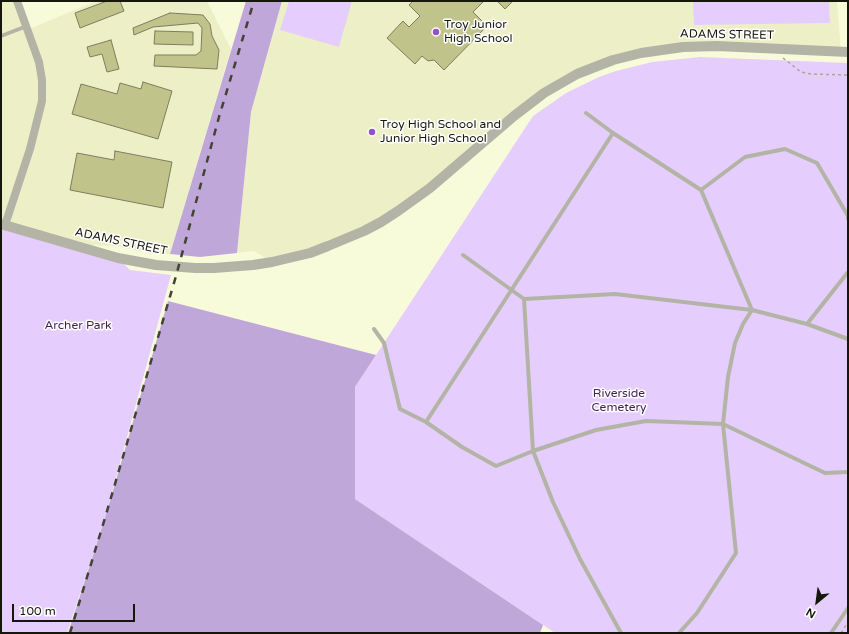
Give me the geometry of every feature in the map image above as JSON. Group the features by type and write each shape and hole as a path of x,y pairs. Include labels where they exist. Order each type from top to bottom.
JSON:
{"street":[{"path":"3,224 30,149 42,102 42,80 39,62 27,25 17,1"},
{"name":"ADAMS STREET","path":"3,224 75,246 142,263 175,267 214,268 253,265 291,258 328,246 364,231 398,211 414,200 514,116 544,93 577,74 613,60 657,50 700,46 848,52"}],"lane":[{"path":"1,36 27,25"},
{"path":"586,113 613,133 701,190 752,310"},
{"path":"426,422 613,133"},
{"path":"701,190 745,157 785,149 817,163 848,215 848,219"},
{"path":"463,256 524,299 616,294 752,310 807,324 848,339"},
{"path":"807,324 848,272"},
{"path":"524,299 533,451 553,502 580,559 621,633"},
{"path":"680,633 697,613 736,552 723,424 728,377 735,343 743,324 752,310"},
{"path":"374,330 384,343 400,409 426,422 462,448 496,466 533,451 596,430 646,420 723,424 825,473 848,472"},
{"path":"832,633 848,608"}],"path":[{"path":"781,57 801,72 811,74 848,75"},
{"path":"841,633 848,622"}],"shaded area":[{"path":"1,1 17,1 29,29 96,1 207,1 231,49 170,254 153,254 115,246 68,244 1,224"},
{"path":"246,1 282,1 251,112 237,253 200,257 170,254"},
{"name":"Troy High School and Junior High School","path":"282,1 837,1 841,52 717,46 641,53 560,83 381,222 272,262 254,251 237,253 251,112"},
{"path":"168,301 376,355 355,387 355,499 543,625 540,633 68,633 105,518"}],"green space":[{"path":"289,1 352,1 339,47 280,30"},
{"path":"693,1 829,1 830,23 694,25"},
{"name":"Riverside Cemetery","path":"700,57 848,63 848,633 555,633 355,499 355,387 533,116 566,93 599,77 652,62"},
{"name":"Archer Park","path":"1,224 118,258 130,270 171,275 105,518 67,633 1,633"}],"building":[{"path":"107,1 120,1 124,11 80,28 75,13"},
{"name":"Troy Junior High School","path":"413,1 484,1 473,12 487,26 444,70 434,60 428,61 422,56 415,64 387,38 403,21 409,27 420,16 409,5"},
{"name":"Troy Junior High School","path":"497,1 513,1 505,9"},
{"path":"170,13 203,15 210,24 212,36 219,50 217,69 154,66 155,55 196,55 201,51 202,28 198,23 153,27 134,35 133,28"},
{"path":"155,31 193,32 193,45 154,44"},
{"path":"111,40 119,69 107,72 102,54 90,57 87,47"},
{"path":"143,82 172,91 158,139 72,114 81,84 117,94 120,83 141,89"},
{"path":"115,151 172,162 163,208 70,190 77,153 114,160"}],"railway":[{"path":"70,633 176,276 219,117 254,1"}],"place":[{"name":"Troy Junior High School","path":"436,32"},
{"name":"Troy High School and Junior High School","path":"372,132"}]}
